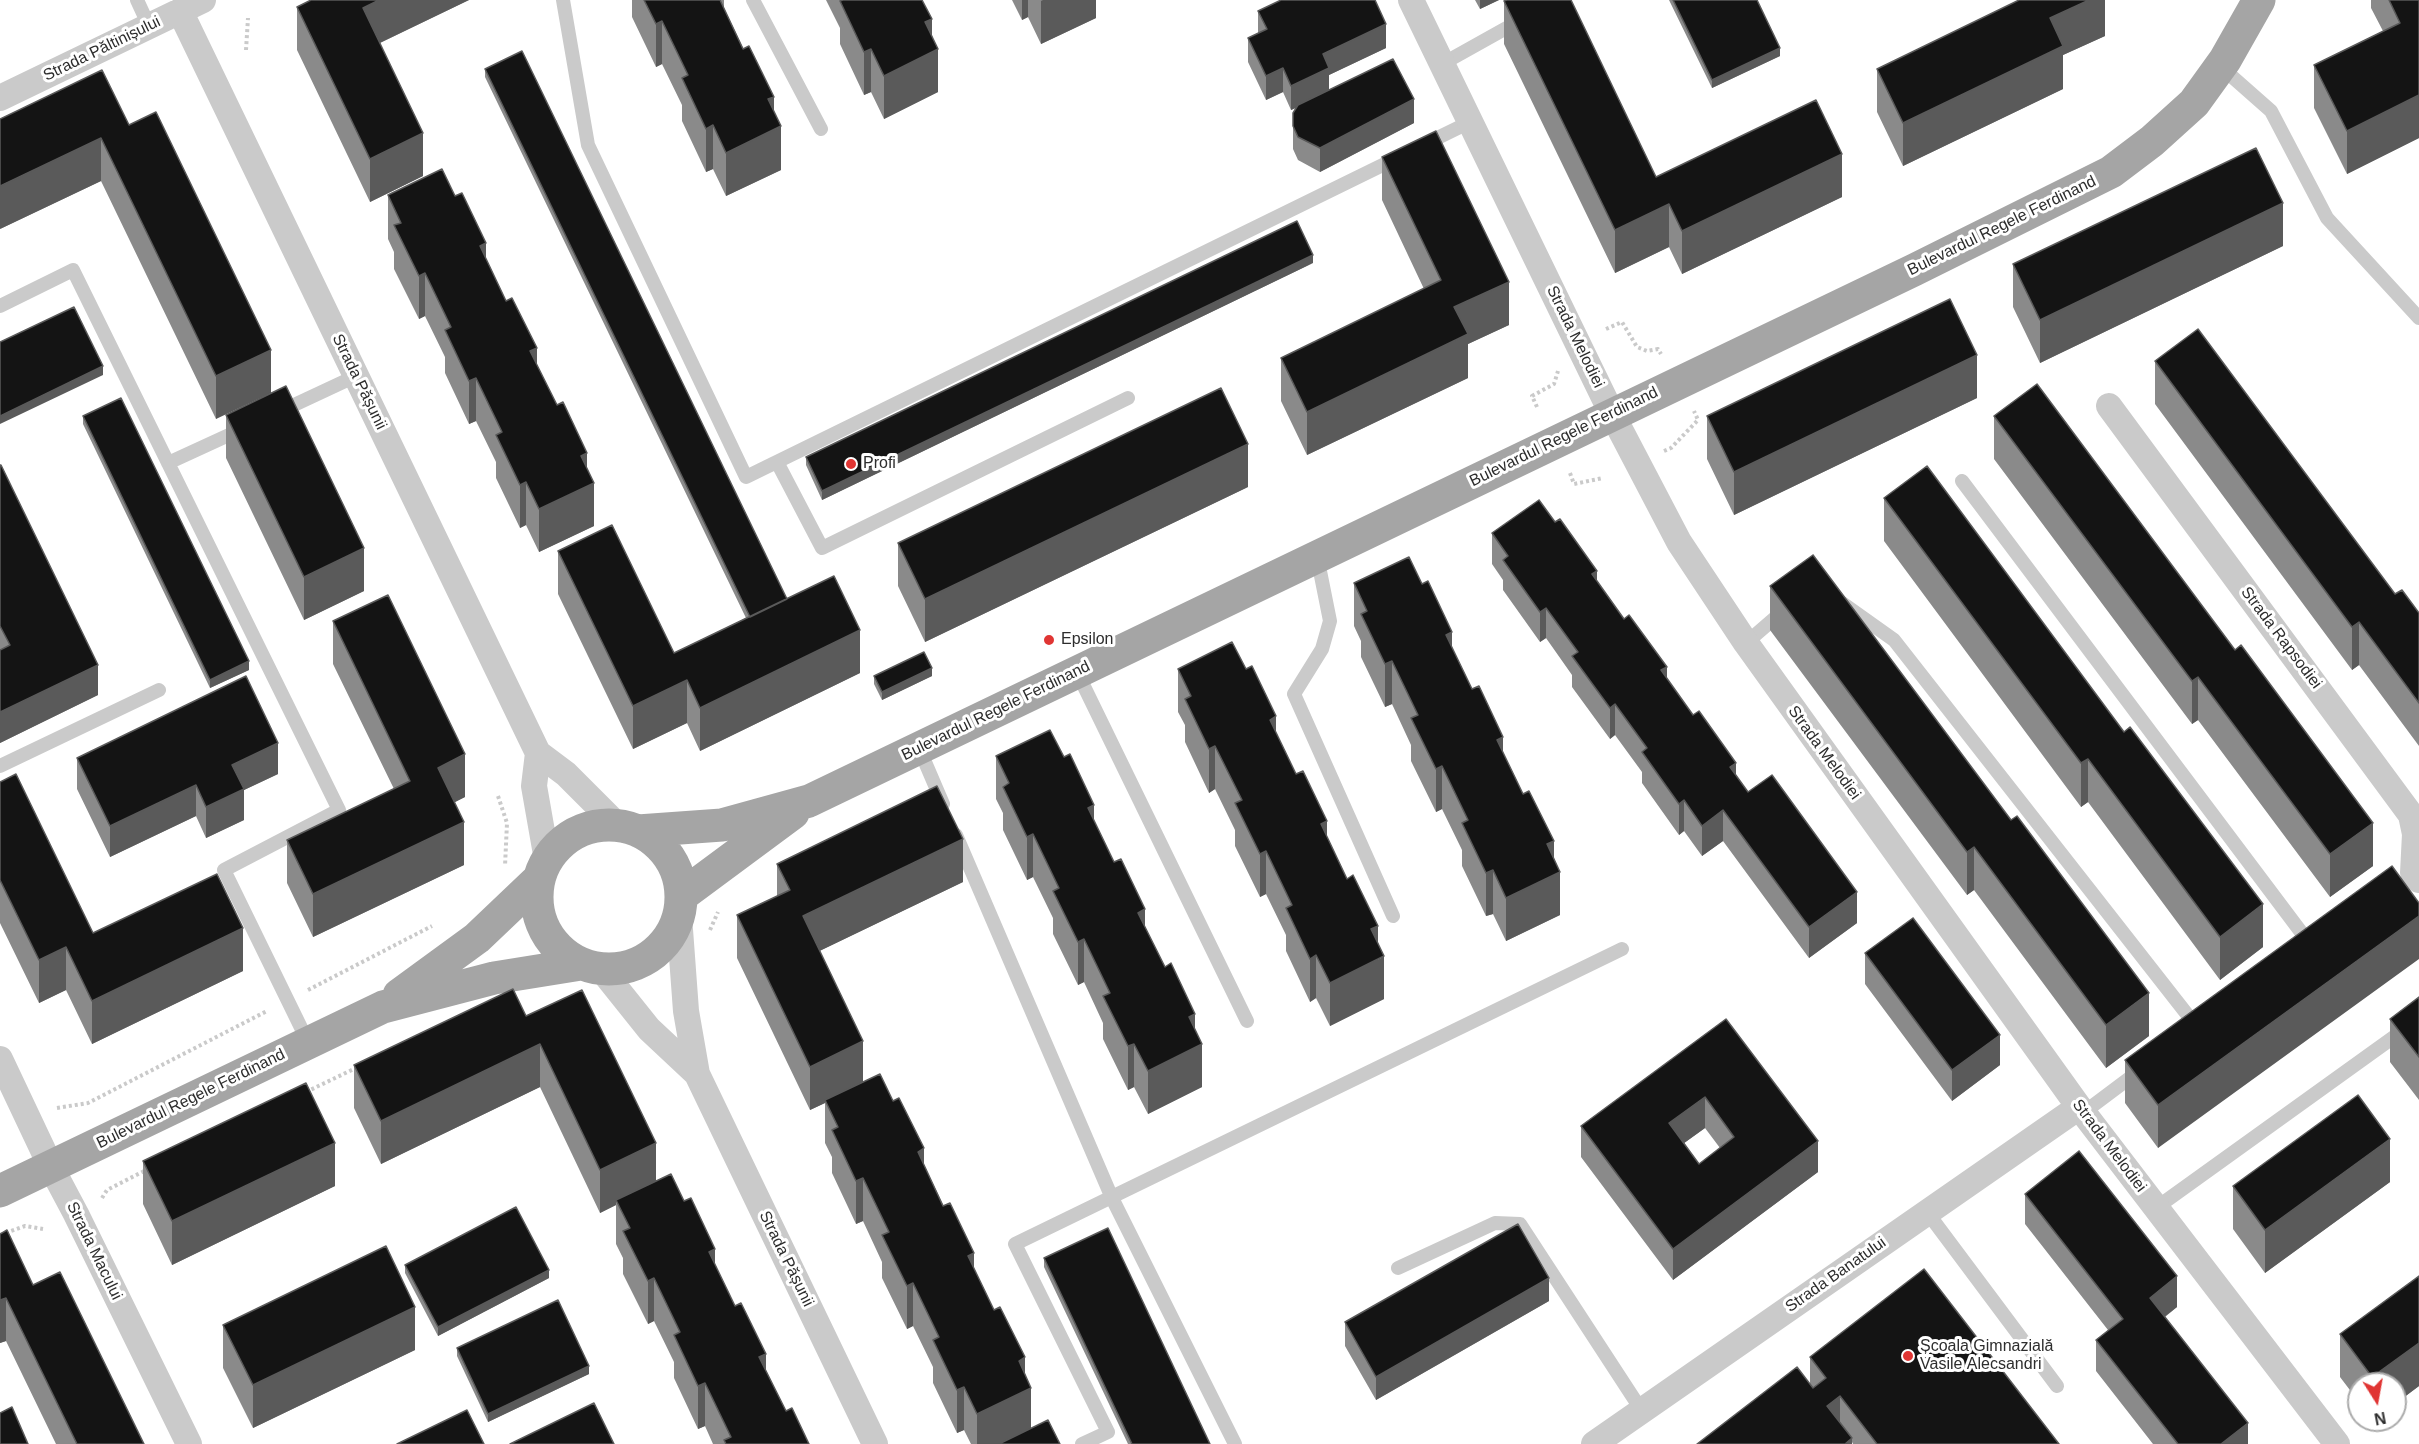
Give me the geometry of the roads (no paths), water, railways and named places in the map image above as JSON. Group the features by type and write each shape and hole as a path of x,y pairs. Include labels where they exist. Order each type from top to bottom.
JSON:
{"main road":[{"name":"Bulevardul Regele Ferdinand","path":"627,828 722,825 809,801 1914,270 2111,172 2152,141 2194,103 2220,66 2259,0"},
{"name":"Bulevardul Regele Ferdinand","path":"680,906 809,801"},
{"path":"596,826 627,828 655,842 669,857 678,875 680,906 671,935 658,950 641,962 621,968 591,966 563,953 549,938 540,920 536,899 543,870 560,844 577,832 596,826"},
{"name":"Bulevardul Regele Ferdinand","path":"0,1191 382,1007 477,938 543,870"},
{"name":"Bulevardul Regele Ferdinand","path":"382,1007 494,978 591,966"}],"street":[{"name":"Strada Păltinișului","path":"0,98 203,0"},
{"name":"Strada Melodiei","path":"1411,0 1612,414 1679,542 1746,643 2081,1110 2337,1444"},
{"name":"Strada Pășunii","path":"180,11 538,753 566,774 627,828"},
{"name":"Strada Rapsodiei","path":"2109,406 2411,815 2415,834 2412,877"},
{"path":"538,753 534,786 543,870"},
{"name":"Strada Pășunii","path":"680,906 686,1011 697,1074 875,1444"},
{"name":"Strada Pășunii","path":"591,966 649,1029 697,1074"},
{"name":"Strada Macului","path":"0,1059 51,1167 189,1444"},
{"name":"Strada Banatului","path":"1594,1444 1927,1212 2081,1110"}],"lane":[{"path":"137,0 149,26"},
{"path":"562,0 588,144 746,477 1470,122"},
{"path":"753,0 821,129"},
{"path":"1442,64 1536,12"},
{"path":"2220,66 2271,111 2327,218 2419,318"},
{"path":"0,306 73,270 339,810 224,870 308,1042"},
{"path":"168,463 356,376"},
{"path":"777,462 822,548 1128,398"},
{"path":"1962,481 2310,945"},
{"path":"1317,556 1330,621 1322,649 1294,694 1393,916"},
{"path":"1832,596 1894,640 2197,1027"},
{"path":"1746,643 1797,598"},
{"path":"1077,672 1247,1021"},
{"path":"0,766 159,690"},
{"path":"919,748 1112,1198 1235,1444"},
{"path":"1082,1444 1108,1432 1015,1244 1622,949"},
{"path":"2156,1208 2419,1019"},
{"path":"2081,1110 2150,1063"},
{"path":"1927,1212 2057,1386"},
{"path":"1398,1268 1496,1223 1520,1224 1642,1411"}],"place":[{"name":"Profi","path":"851,464"},
{"name":"Epsilon","path":"1049,640"},
{"name":"Școala Gimnazială Vasile Alecsandri","path":"1908,1356"}]}
